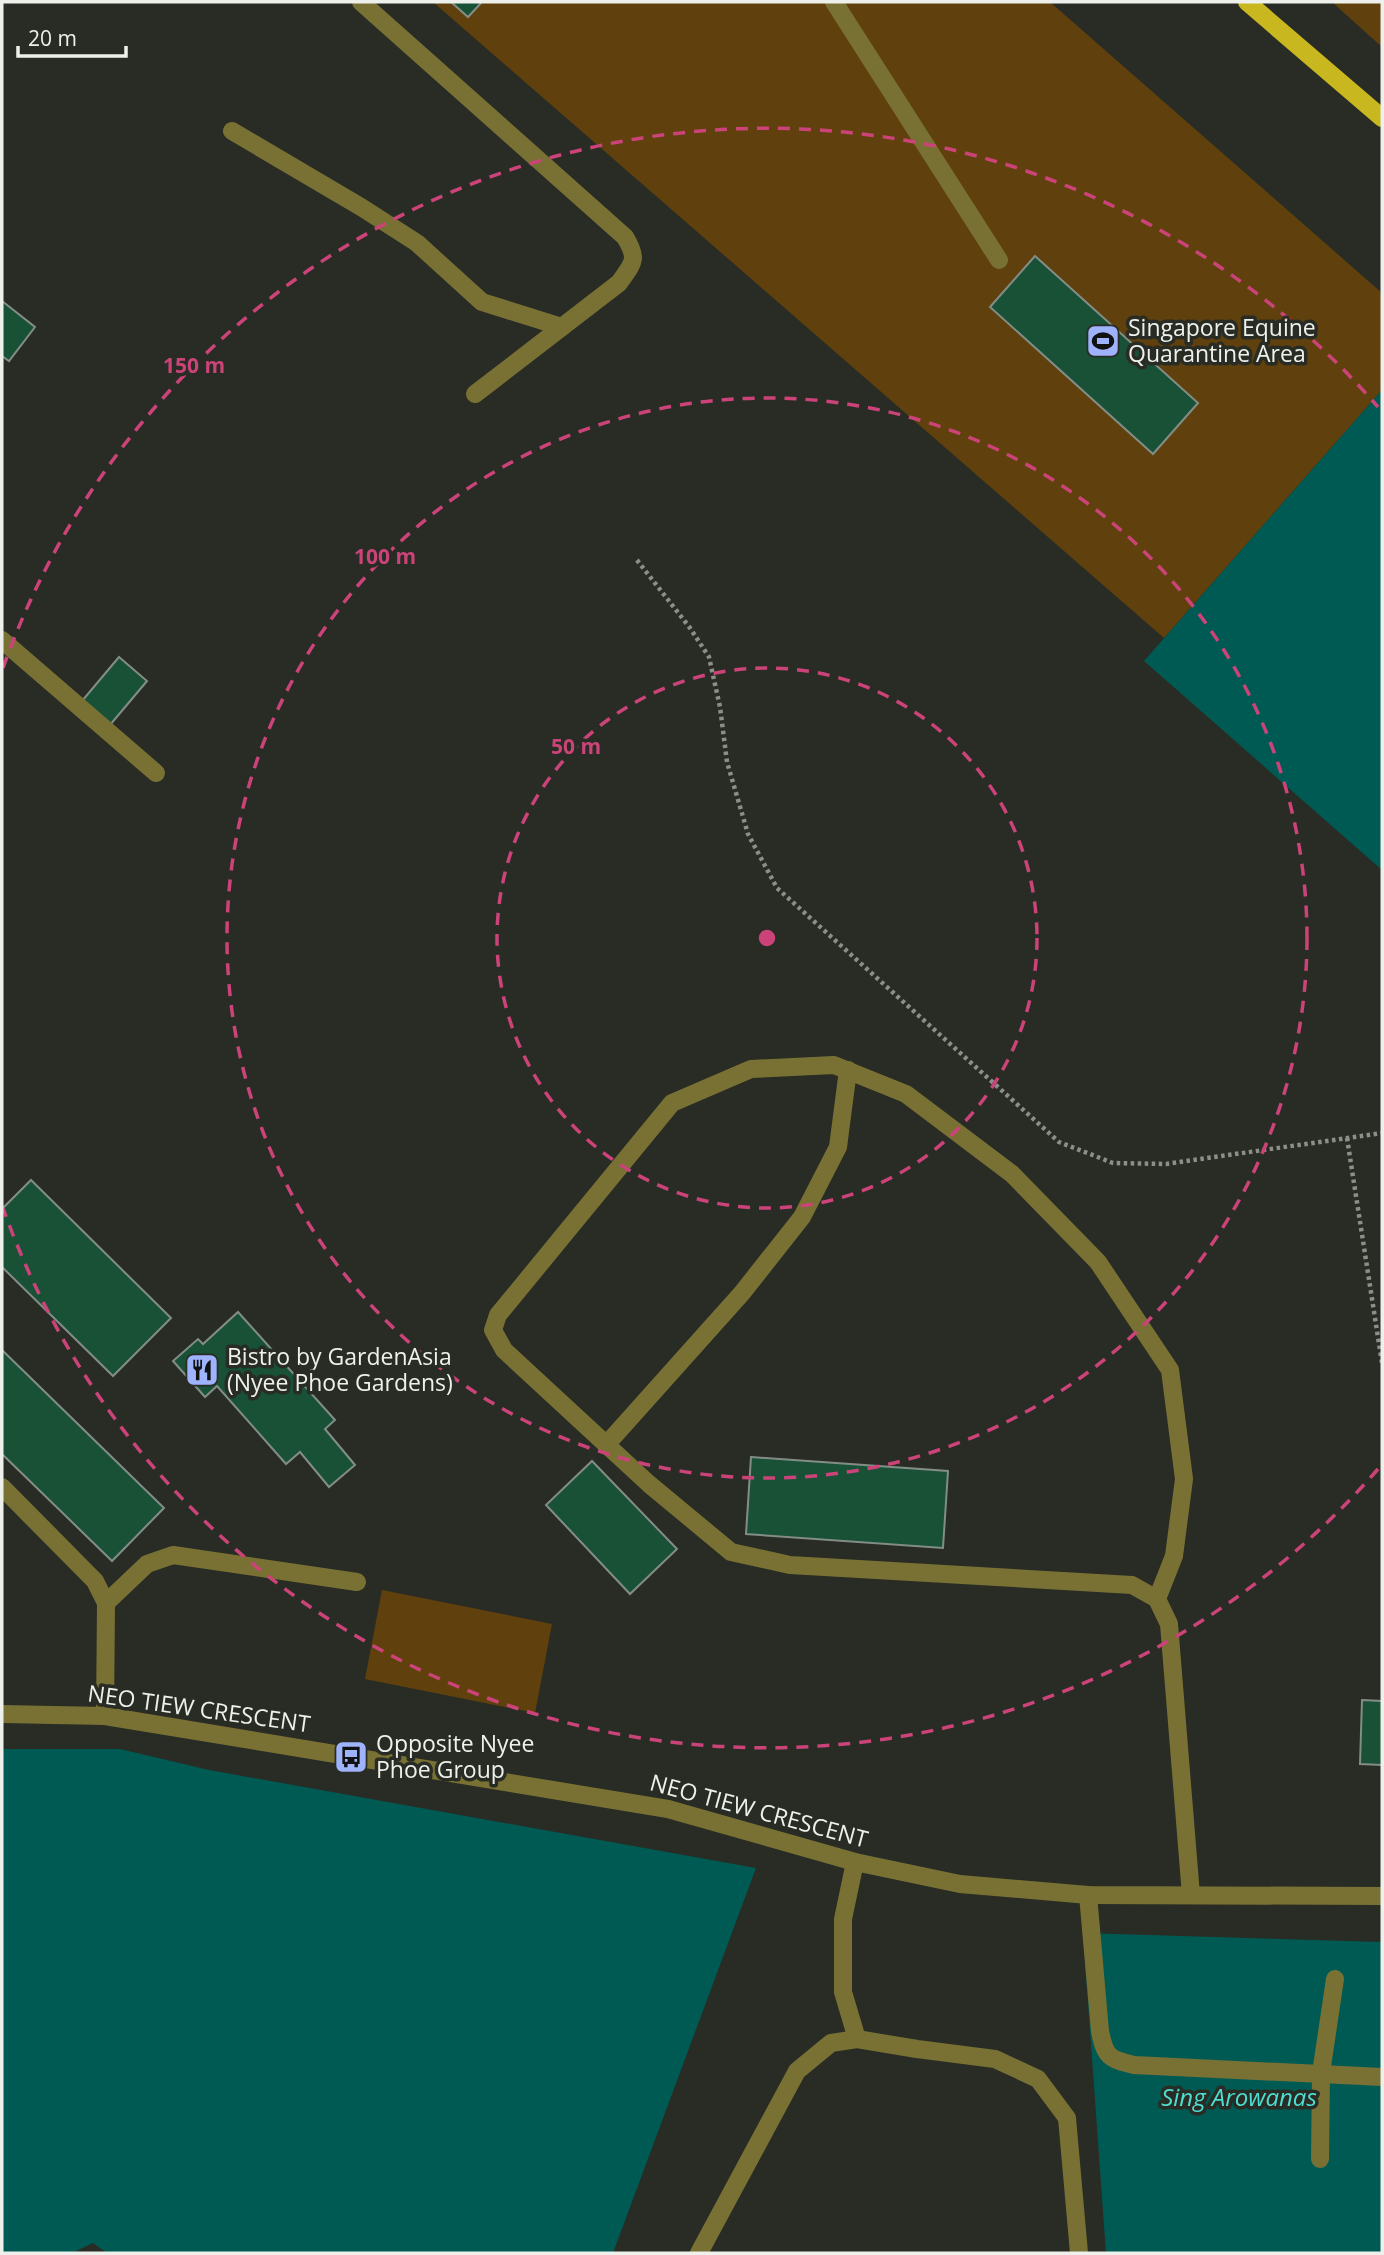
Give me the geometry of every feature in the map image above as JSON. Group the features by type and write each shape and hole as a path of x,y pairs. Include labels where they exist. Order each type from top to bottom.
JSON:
{"main road":[{"path":"1247,2 1382,118"}],"street":[{"path":"361,2 625,237 633,251 634,263 619,283 475,394"},
{"path":"834,2 999,260"},
{"path":"233,131 417,243 482,302 562,327"},
{"path":"2,640 156,773"},
{"path":"1157,1599 1174,1556 1184,1479 1170,1370 1098,1262 1012,1174 905,1094 834,1065 751,1069 672,1103 498,1315 493,1330 504,1350 649,1485 731,1552 790,1565 1132,1585 1157,1599 1169,1624 1191,1895"},
{"path":"606,1445 742,1293 802,1217 838,1147 848,1070"},
{"path":"2,1487 89,1574 106,1604 105,1716"},
{"path":"106,1604 147,1563 173,1555 357,1581"},
{"name":"NEO TIEW CRESCENT","path":"2,1714 105,1716 668,1809 855,1862 960,1884 1088,1895 1382,1896"},
{"path":"855,1862 844,1919 843,1992 856,2039"},
{"path":"1088,1895 1100,2031 1103,2049 1115,2060 1134,2065 1382,2077"},
{"path":"1320,2159 1321,2073 1335,1979"},
{"path":"699,2253 797,2071 831,2043 856,2039 995,2059 1038,2079 1067,2118 1079,2253"}],"path":[{"path":"636,560 709,656 720,707 727,762 748,834 777,888 1059,1142 1113,1163 1166,1164 1382,1133"},
{"path":"1347,1138 1382,1363"}],"shaded area":[{"name":"Singapore Equine Quarantine Area","path":"433,2 1050,2 1382,293 1382,390 1164,638"},
{"path":"1332,2 1382,2 1382,47"},
{"path":"382,1590 552,1624 535,1713 365,1679"}],"water":[{"path":"1382,390 1382,870 1144,661"},
{"path":"2,1749 120,1749 209,1770 756,1868 613,2253 107,2253 93,2243 72,2253 2,2253"},
{"name":"Sing Arowanas","path":"1083,1933 1382,1942 1382,2253 1106,2253"}],"building":[{"path":"451,2 482,2 468,17"},
{"path":"1035,256 1198,403 1153,454 990,307"},
{"path":"2,301 35,327 9,361 2,356"},
{"path":"119,657 147,681 110,725 82,701"},
{"path":"31,1180 171,1318 113,1376 2,1267 2,1209"},
{"path":"238,1312 335,1420 325,1429 355,1465 329,1487 300,1452 286,1464 217,1386 205,1397 173,1361 198,1339 203,1344"},
{"path":"2,1350 164,1508 112,1561 2,1454"},
{"path":"751,1457 948,1471 943,1548 746,1534"},
{"path":"592,1461 677,1549 630,1594 546,1505"},
{"path":"1362,1700 1382,1701 1382,1765 1360,1764"}],"place":[{"name":"Singapore Equine Quarantine Area","path":"1103,341"},
{"name":"Bistro by GardenAsia (Nyee Phoe Gardens)","path":"202,1370"},
{"name":"Opposite Nyee Phoe Group","path":"351,1757"}]}
